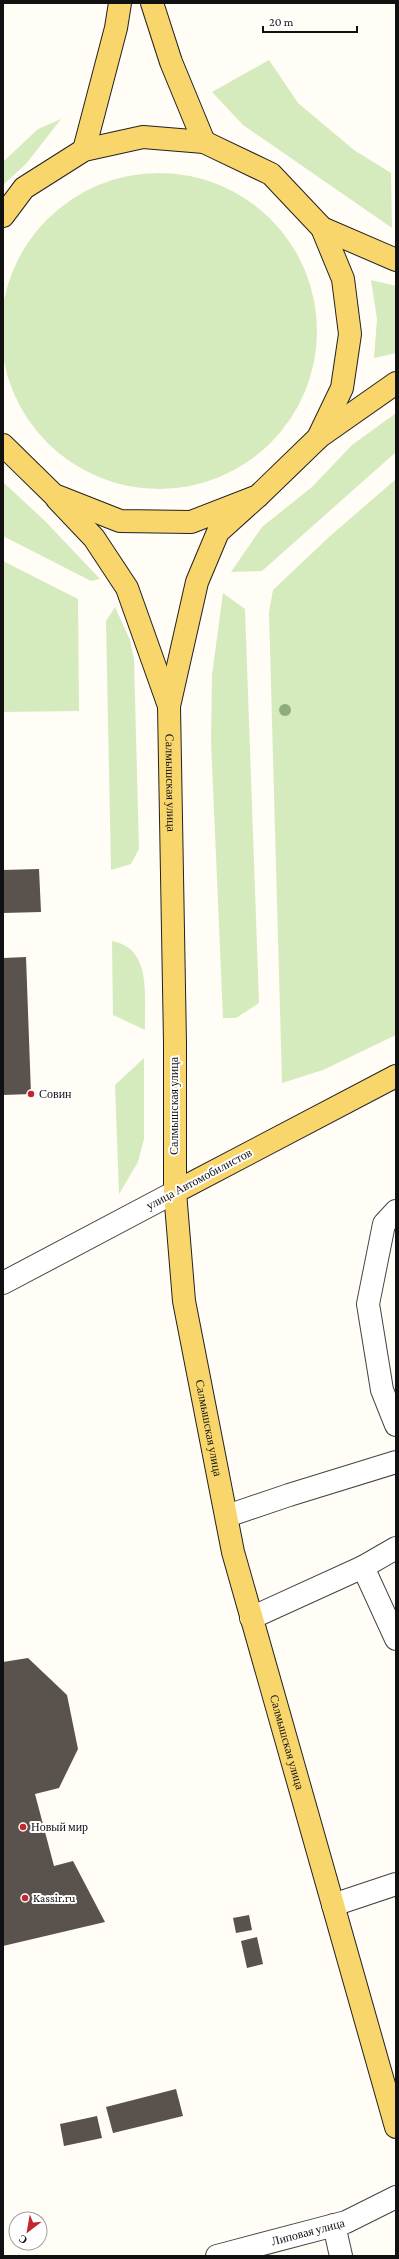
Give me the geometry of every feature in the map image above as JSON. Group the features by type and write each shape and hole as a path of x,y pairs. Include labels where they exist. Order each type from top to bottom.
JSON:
{"main road":[{"path":"84,150 116,28 120,3"},
{"path":"152,3 171,62 204,142"},
{"path":"3,216 24,188 84,150 143,137 204,142 272,174 322,228 343,279 350,334 342,388 318,438"},
{"path":"322,228 396,260"},
{"path":"169,706 198,582 218,532 318,438 396,383"},
{"path":"3,445 54,495 94,538 127,588 169,706"},
{"path":"54,495 120,521 191,522 258,496"},
{"name":"Салмышская улица","path":"169,706 175,1043 175,1192 184,1301 233,1552 396,2127"},
{"name":"улица Автомобилистов","path":"175,1192 396,1076"}],"street":[{"name":"улица Автомобилистов","path":"3,1283 175,1192"},
{"path":"396,1212 384,1224 368,1304 382,1390 396,1425"},
{"path":"227,1516 396,1462"},
{"path":"251,1618 363,1566 396,1548"},
{"path":"363,1566 396,1638"},
{"path":"333,1905 396,1884"},
{"name":"Липовая улица","path":"217,2256 346,2222 396,2197"},
{"path":"334,2225 341,2256"}],"green space":[{"path":"269,60 298,103 354,150 391,173 392,228 243,125 212,92"},
{"path":"61,119 26,164 3,185 3,162 38,129"},
{"path":"159,173 190,176 219,185 247,200 271,219 290,243 305,271 314,300 317,331 314,362 305,391 290,419 271,443 247,462 219,477 190,486 159,489 128,486 99,477 71,462 47,443 28,419 13,391 4,362 1,331 4,300 13,271 28,243 47,219 71,200 99,185 128,176"},
{"path":"371,280 396,286 396,353 374,358 377,319"},
{"path":"396,413 396,452 262,571 231,572 262,527 312,487 352,445"},
{"path":"396,479 396,1035 323,1070 282,1083 269,612 273,590 329,537"},
{"path":"3,482 45,521 100,579 91,581 3,536"},
{"path":"3,561 78,599 79,711 3,712"},
{"path":"223,593 245,609 259,1003 236,1018 223,1018 211,741 212,675"},
{"path":"115,607 130,640 134,659 139,849 131,864 111,870 106,621"},
{"path":"112,941 125,946 134,954 140,964 144,976 145,1030 113,1015"},
{"path":"144,1058 144,1139 138,1162 119,1194 115,1085"}],"building":[{"path":"39,869 41,912 3,913 3,870"},
{"path":"26,957 31,1094 3,1095 3,958"},
{"name":"Новый мир","path":"28,1658 67,1695 78,1749 59,1788 35,1794 54,1866 73,1861 105,1922 3,1946 3,1662"},
{"path":"249,1915 252,1930 236,1933 233,1918"},
{"path":"257,1937 263,1964 247,1968 241,1941"},
{"path":"176,2089 183,2116 113,2133 106,2107"},
{"path":"97,2116 102,2138 64,2146 60,2124"}],"place":[{"name":"Совин","path":"31,1094"},
{"name":"Новый мир","path":"23,1827"},
{"name":"Kassir.ru","path":"25,1898"}]}
